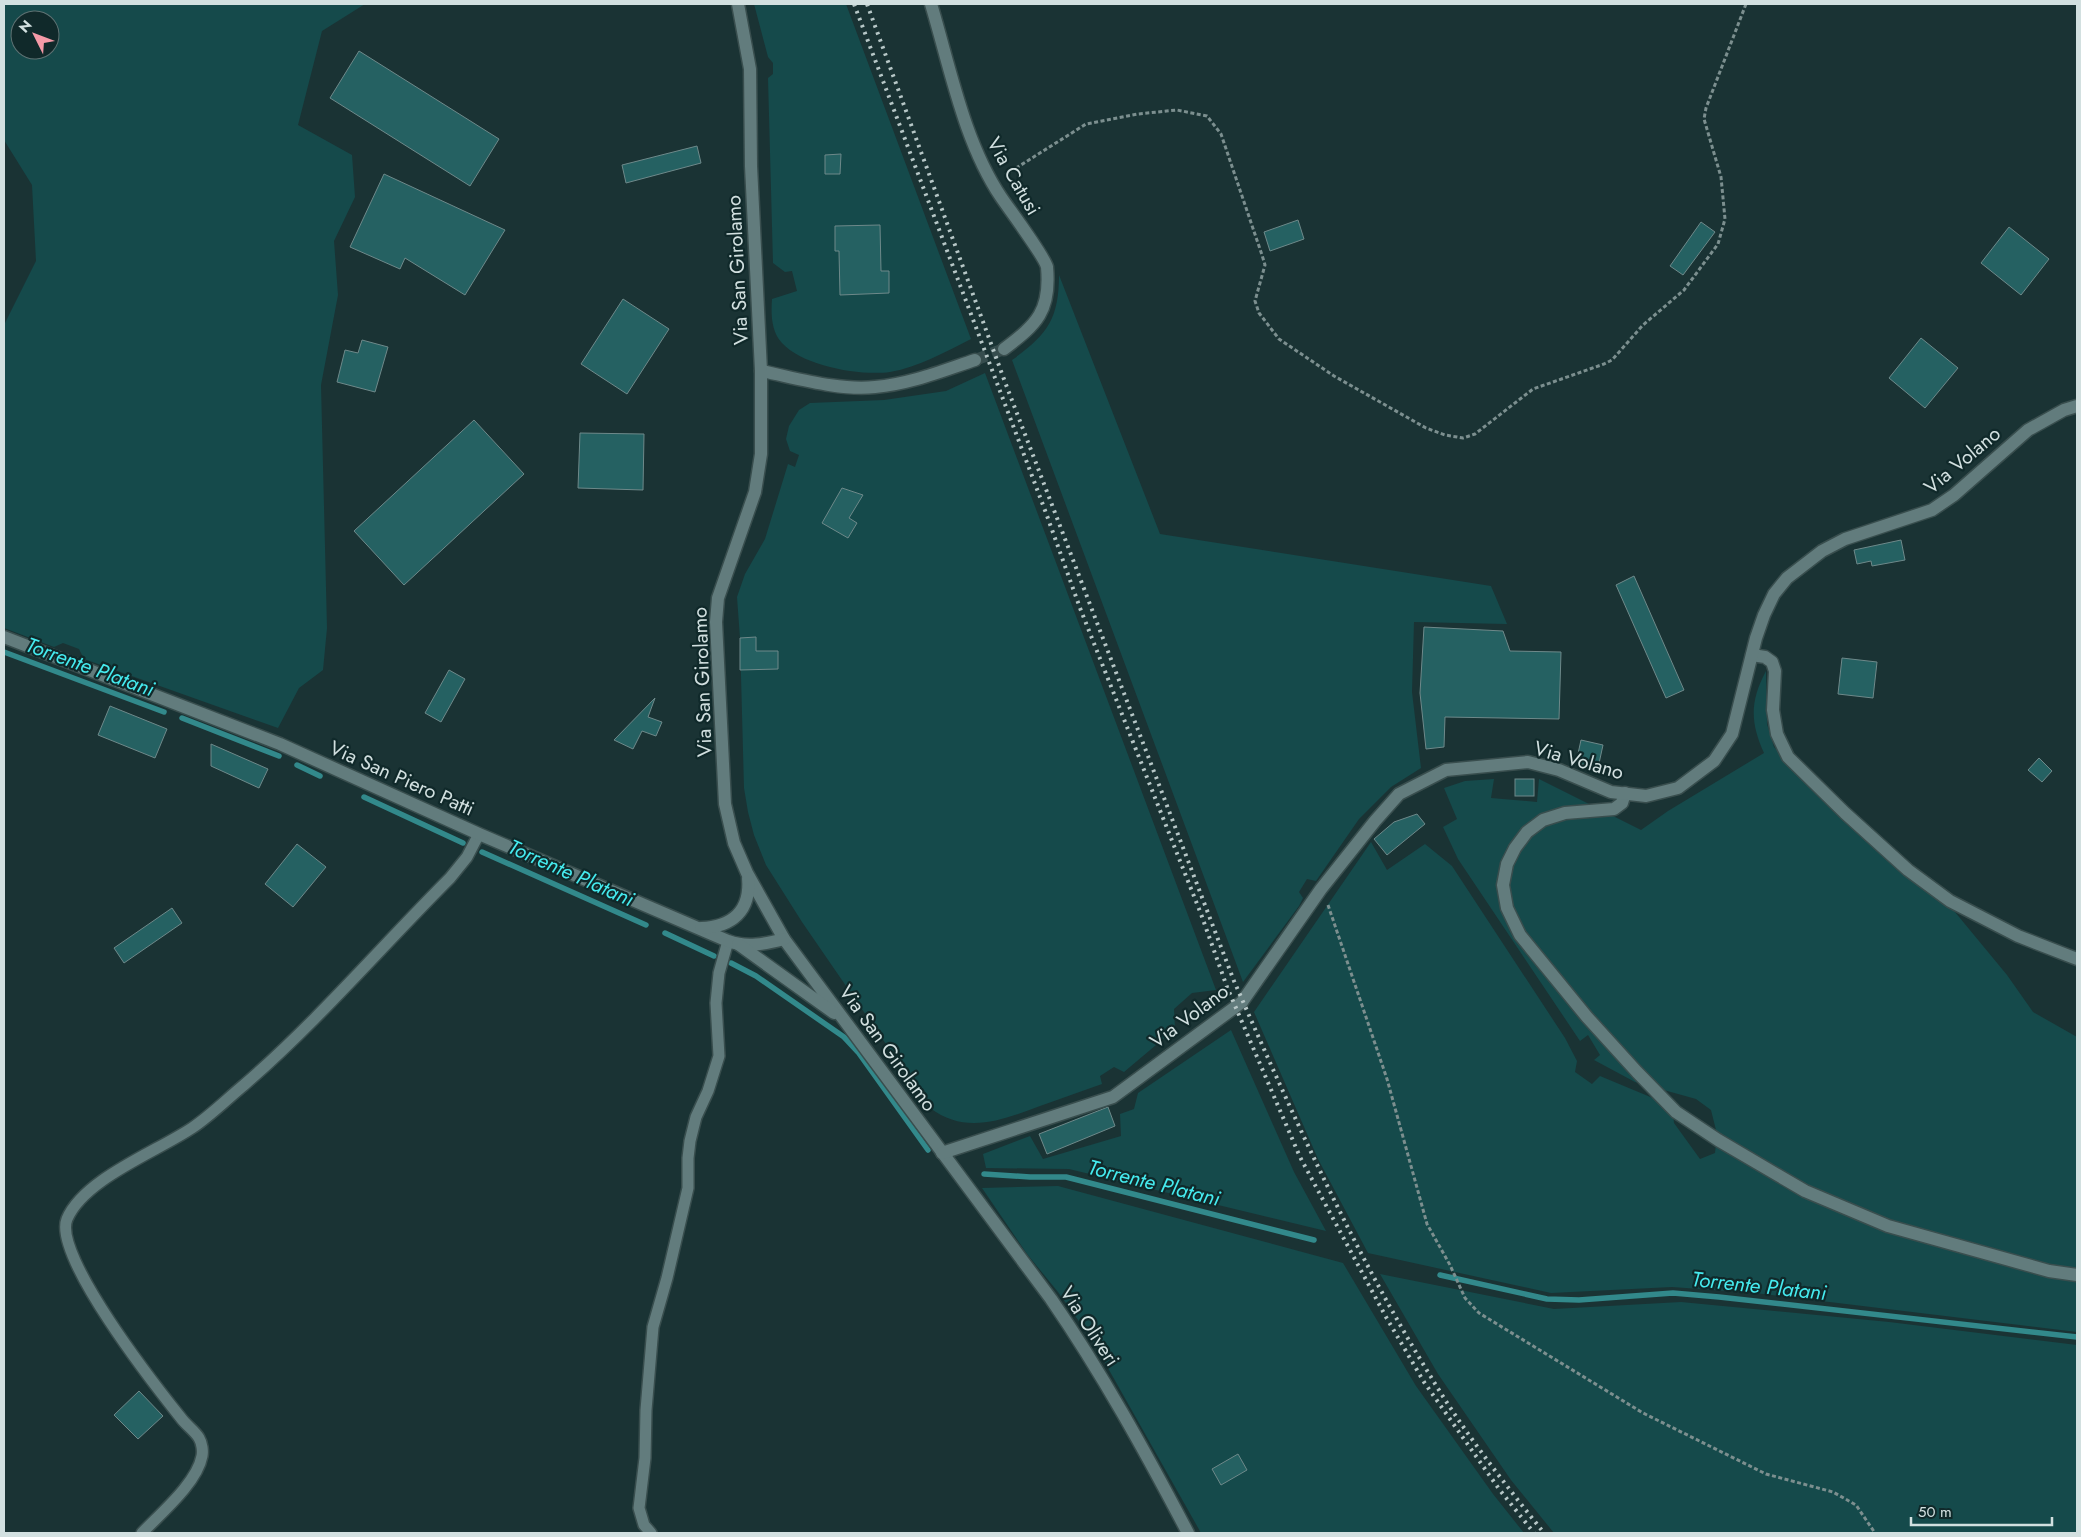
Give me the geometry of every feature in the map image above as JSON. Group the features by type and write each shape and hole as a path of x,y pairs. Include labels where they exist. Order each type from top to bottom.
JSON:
{"street":[{"name":"Via San Girolamo","path":"738,4 750,69 751,166 761,371 761,454 755,492 718,598 716,622 725,804 734,843 747,873 784,939 942,1153"},
{"name":"Via Catusi","path":"931,4 972,143 992,183 1046,265 1047,301 1030,329 1004,349"},
{"path":"761,371 827,384 874,388 918,380 975,360"},
{"name":"Via Volano","path":"942,1153 1113,1097 1242,1002 1321,889 1375,821 1399,794 1446,770 1528,762 1559,770 1611,792 1646,796 1678,788 1714,761 1732,734 1764,615 1774,594 1787,578 1802,564 1845,539 1932,510 1954,495 2028,430 2064,410 2077,406"},
{"name":"Via San Piero Patti","path":"4,637 280,744 479,834 733,943 762,944 784,939"},
{"path":"1752,655 1765,657 1772,662 1776,671 1772,710 1777,734 1788,757 1845,813 1908,870 1950,901 2018,936 2077,959"},
{"path":"1625,794 1622,803 1614,809 1565,813 1543,820 1527,832 1515,848 1507,864 1503,885 1507,908 1520,935 1587,1017 1637,1072 1676,1112 1718,1140 1805,1191 1888,1226 2049,1271 2077,1275"},
{"path":"698,928 714,928 727,923 738,914 746,903 749,890 747,873"},
{"path":"733,943 845,1021"},
{"name":"Via Oliveri","path":"942,1153 1082,1343 1147,1456 1188,1533"}],"lane":[{"path":"142,1533 190,1482 200,1465 203,1453 200,1439 176,1412 105,1315 65,1235 66,1222 72,1209 87,1191 193,1128 286,1048 450,878 467,856 479,834"},
{"path":"651,1533 644,1525 639,1508 645,1458 646,1410 653,1327 667,1278 688,1188 688,1158 692,1133 718,1056 716,1002 719,973 733,943"}],"path":[{"path":"992,183 1086,124 1138,114 1177,110 1207,116 1221,134 1262,254 1265,265 1256,301 1259,313 1268,326 1279,339 1334,376 1426,428 1446,436 1464,438 1475,434 1533,389 1612,360 1643,325 1684,290 1718,244 1725,219 1721,177 1704,119 1706,108 1746,4"},
{"path":"1334,919 1387,1079 1427,1224 1465,1298 1479,1313 1643,1413 1766,1474 1833,1492 1856,1505 1875,1533"}],"shaded area":[{"path":"4,4 365,4 322,31 298,125 352,155 355,197 334,241 338,295 321,385 327,628 323,670 299,688 278,728 84,659 79,649 63,643 54,647 4,628 4,325 36,261 32,185 4,140"},
{"path":"754,4 846,4 971,339 911,367 877,373 848,371 817,363 791,351 778,338 772,322 772,299 797,291 792,271 785,272 773,263 768,78 773,74 773,63 768,57"},
{"path":"1059,275 1160,534 1491,586 1507,624 1414,622 1412,692 1421,768 1391,787 1359,819 1316,881 1307,879 1299,892 1303,898 1299,906 1243,982 1012,360 1034,342 1049,325 1057,303"},
{"path":"985,373 1216,990 1192,993 1174,1009 1175,1029 1124,1072 1114,1067 1100,1076 1102,1084 1012,1116 998,1120 971,1123 957,1121 930,1108 802,922 766,865 754,835 744,788 737,597 745,574 765,539 788,464 795,467 799,455 790,451 786,439 789,426 799,410 810,403 884,400 946,391"},
{"path":"1766,671 1767,724 1774,747 1849,825 1950,906 2007,975 2033,1012 2077,1037 2077,1332 1755,1293 1672,1287 1551,1293 1368,1253 1318,1159 1254,1012 1371,842 1387,870 1425,844 1452,866 1565,1038 1577,1061 1575,1072 1592,1084 1600,1076 1672,1106 1674,1123 1700,1159 1715,1153 1717,1134 1711,1110 1696,1099 1635,1082 1594,1060 1600,1055 1588,1035 1580,1041 1458,859 1443,827 1457,819 1444,788 1465,781 1494,779 1491,798 1537,802 1539,779 1641,830 1668,811 1764,753 1756,731 1754,712 1757,692"},
{"path":"1231,1030 1294,1172 1326,1231 1069,1169 986,1168 983,1154 1030,1136 1043,1159 1121,1136 1120,1114 1134,1109 1138,1093"},
{"path":"1058,1186 1343,1263 1416,1386 1493,1494 1524,1533 1201,1533 1091,1338 1058,1292 1027,1254 982,1188"},
{"path":"1380,1274 1554,1309 1681,1302 1889,1322 2077,1345 2077,1533 1554,1533 1511,1480 1438,1374"}],"building":[{"path":"359,51 499,139 470,186 330,98"},
{"path":"697,146 701,163 626,183 622,165"},
{"path":"841,154 840,174 825,174 825,155"},
{"path":"384,174 505,230 465,295 405,258 400,269 350,247"},
{"path":"1298,220 1304,239 1270,251 1264,232"},
{"path":"1701,222 1715,232 1683,275 1670,266"},
{"path":"880,225 881,271 889,271 889,293 840,295 839,251 835,251 835,226"},
{"path":"2009,227 2049,259 2021,295 1981,263"},
{"path":"623,299 669,329 627,394 581,364"},
{"path":"1921,338 1958,368 1925,408 1889,378"},
{"path":"362,340 388,347 375,392 337,382 345,350 358,353"},
{"path":"474,420 524,474 404,585 354,531"},
{"path":"580,433 644,434 643,490 578,488"},
{"path":"842,488 863,495 849,518 857,523 848,538 822,523"},
{"path":"1901,540 1905,560 1872,566 1871,561 1857,564 1854,550"},
{"path":"1634,576 1684,690 1666,698 1616,585"},
{"path":"1424,627 1503,631 1510,651 1561,652 1559,719 1445,717 1444,747 1426,749 1420,693"},
{"path":"756,637 756,651 778,651 778,669 740,670 740,638"},
{"path":"1842,658 1877,662 1873,698 1838,694"},
{"path":"449,670 465,679 441,722 425,713"},
{"path":"655,698 648,717 662,722 656,736 642,731 633,749 614,740"},
{"path":"110,706 167,729 155,758 98,735"},
{"path":"1581,740 1603,745 1598,768 1576,763"},
{"path":"211,744 268,769 259,788 211,766"},
{"path":"2039,758 2052,771 2042,782 2028,770"},
{"path":"1515,779 1534,779 1534,796 1515,796"},
{"path":"1417,814 1425,824 1387,855 1374,839 1394,822"},
{"path":"297,844 326,867 293,907 265,884"},
{"path":"172,908 182,923 124,963 114,948"},
{"path":"1108,1107 1115,1126 1047,1154 1039,1134"},
{"path":"139,1391 163,1416 138,1439 114,1415"},
{"path":"1238,1454 1247,1470 1221,1485 1212,1469"}],"waterway":[{"name":"Torrente Platani","path":"4,652 164,712"},
{"name":"Torrente Platani","path":"182,718 279,756"},
{"name":"Torrente Platani","path":"297,765 320,776"},
{"name":"Torrente Platani","path":"364,797 463,843"},
{"name":"Torrente Platani","path":"482,852 646,925"},
{"name":"Torrente Platani","path":"665,933 714,956"},
{"name":"Torrente Platani","path":"731,963 756,976 844,1037 858,1052 928,1150"},
{"name":"Torrente Platani","path":"984,1174 1066,1177 1314,1240"},
{"name":"Torrente Platani","path":"1440,1275 1547,1299 1579,1300 1673,1293 2077,1337"}],"tunnel":[{"path":"975,360 1004,349"}],"railway":[{"path":"854,4 1080,608 1201,914 1227,987 1300,1157 1386,1317 1424,1382 1499,1489 1534,1533"},
{"path":"867,4 1005,382 1234,981 1256,1032 1350,1232 1403,1330 1457,1417 1544,1533"}]}
